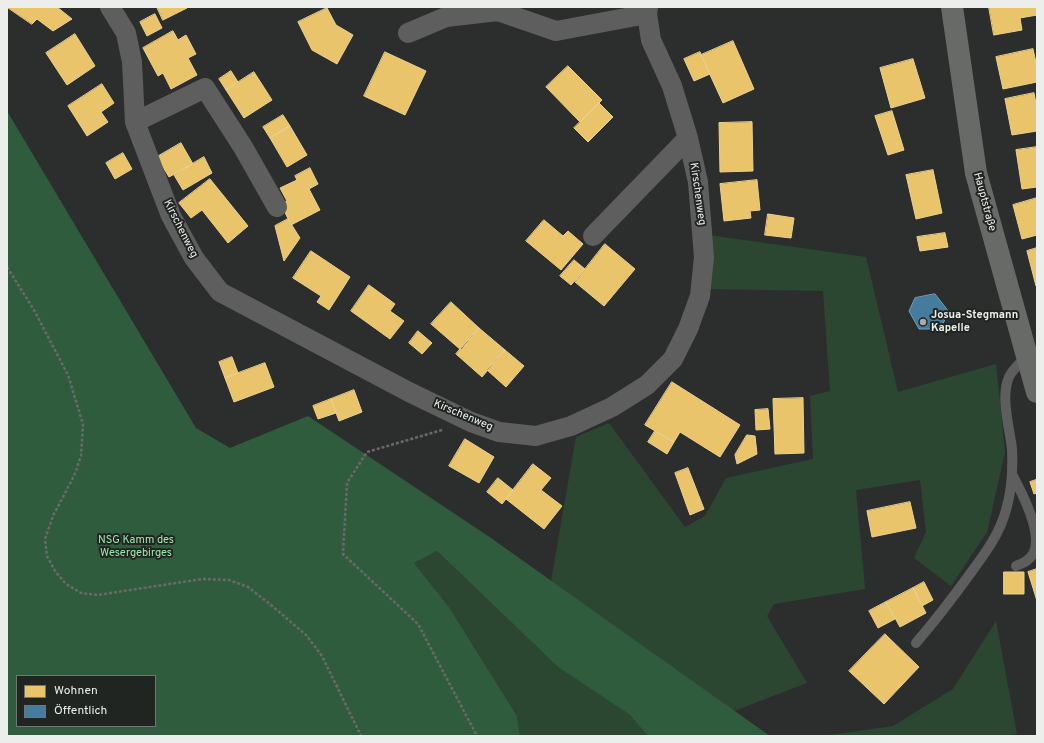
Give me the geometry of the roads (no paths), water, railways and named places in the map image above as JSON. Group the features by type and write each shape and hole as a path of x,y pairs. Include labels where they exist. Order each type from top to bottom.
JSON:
{"main road":[{"name":"Hauptstraße","path":"952,7 976,173 1037,392"}],"street":[{"name":"Kirschenweg","path":"110,7 126,33 132,62 135,122 171,216 194,258 220,292 409,392 471,422 499,432 536,436 572,426 612,407 647,385 673,359 688,329 700,296 704,257 698,182 688,138 672,86 650,40 648,10 556,31 498,11 446,17 408,33"},
{"path":"135,122 205,88 243,147 278,207"},
{"path":"592,236 688,138"}],"lane":[{"path":"916,643 940,615 999,532 1006,509 1013,476 1012,448 1006,411 1006,388 1009,376 1027,356"},
{"path":"1013,476 1024,496 1034,530 1036,543 1033,554 1026,562 1016,566"}],"place":[{"name":"Josua-Stegmann Kapelle","path":"923,322"}],"park label":[{"name":"NSG Kamm des Wesergebirges","path":"136,547"}]}
